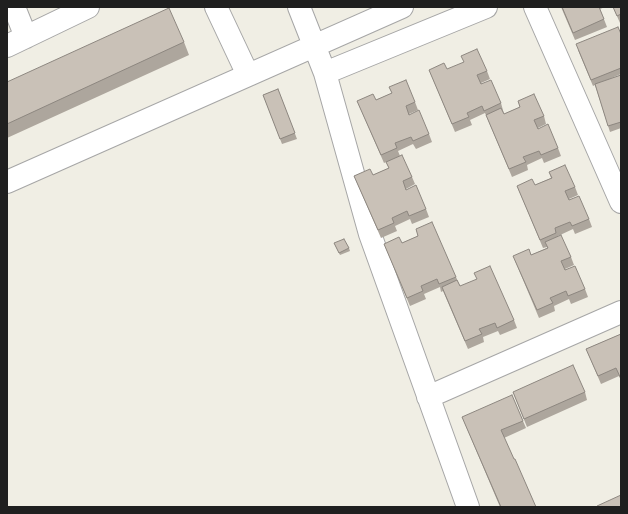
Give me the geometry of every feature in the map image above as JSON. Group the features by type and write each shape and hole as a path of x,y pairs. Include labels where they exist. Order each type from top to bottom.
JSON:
{"street":[{"path":"14,7 26,37"},
{"path":"7,46 88,7"},
{"path":"216,7 248,75"},
{"path":"299,7 325,73 370,234 468,507"},
{"path":"7,182 402,7"},
{"path":"325,73 486,7"},
{"path":"535,7 621,202"},
{"path":"428,397 621,312"}],"building":[{"path":"562,7 599,7 604,19 573,33"},
{"path":"613,7 621,7 621,14 617,16"},
{"path":"169,8 184,42 7,124 7,82"},
{"path":"618,27 621,34 621,68 591,80 576,44"},
{"path":"477,49 487,71 477,75 481,84 491,80 501,103 484,111 482,106 467,113 469,117 452,124 429,70 444,63 447,69 464,62 461,56"},
{"path":"621,75 621,122 608,126 595,84"},
{"path":"406,80 415,102 406,106 409,115 419,110 429,134 413,141 411,137 395,143 397,148 381,155 357,101 373,94 376,100 392,93 389,87"},
{"path":"278,89 295,133 280,139 263,95"},
{"path":"534,94 544,116 534,120 538,129 548,124 558,148 541,155 539,151 523,157 526,162 509,169 486,115 501,108 504,114 520,107 518,101"},
{"path":"402,155 412,177 403,181 406,190 416,185 426,209 409,216 407,211 392,218 394,223 378,230 354,176 370,169 373,175 389,168 386,162"},
{"path":"565,165 575,187 565,191 569,200 579,196 589,219 572,226 570,222 555,228 556,233 540,240 517,186 532,179 535,185 552,178 549,172"},
{"path":"432,222 456,277 439,284 437,279 421,286 423,291 407,298 384,244 399,237 402,243 418,236 416,229"},
{"path":"561,235 571,257 561,261 565,270 575,266 585,289 568,296 566,291 550,298 553,303 537,310 513,256 529,249 531,255 548,248 545,242"},
{"path":"344,239 349,248 339,253 334,243"},
{"path":"490,266 514,320 497,328 495,323 479,329 482,334 465,341 442,287 457,280 460,286 477,279 474,273"},
{"path":"621,334 621,379 616,368 598,376 586,349"},
{"path":"573,365 585,392 524,419 513,392"},
{"path":"512,395 523,421 501,430 536,507 501,507 462,417"},
{"path":"621,495 621,507 597,507 597,506"}]}
